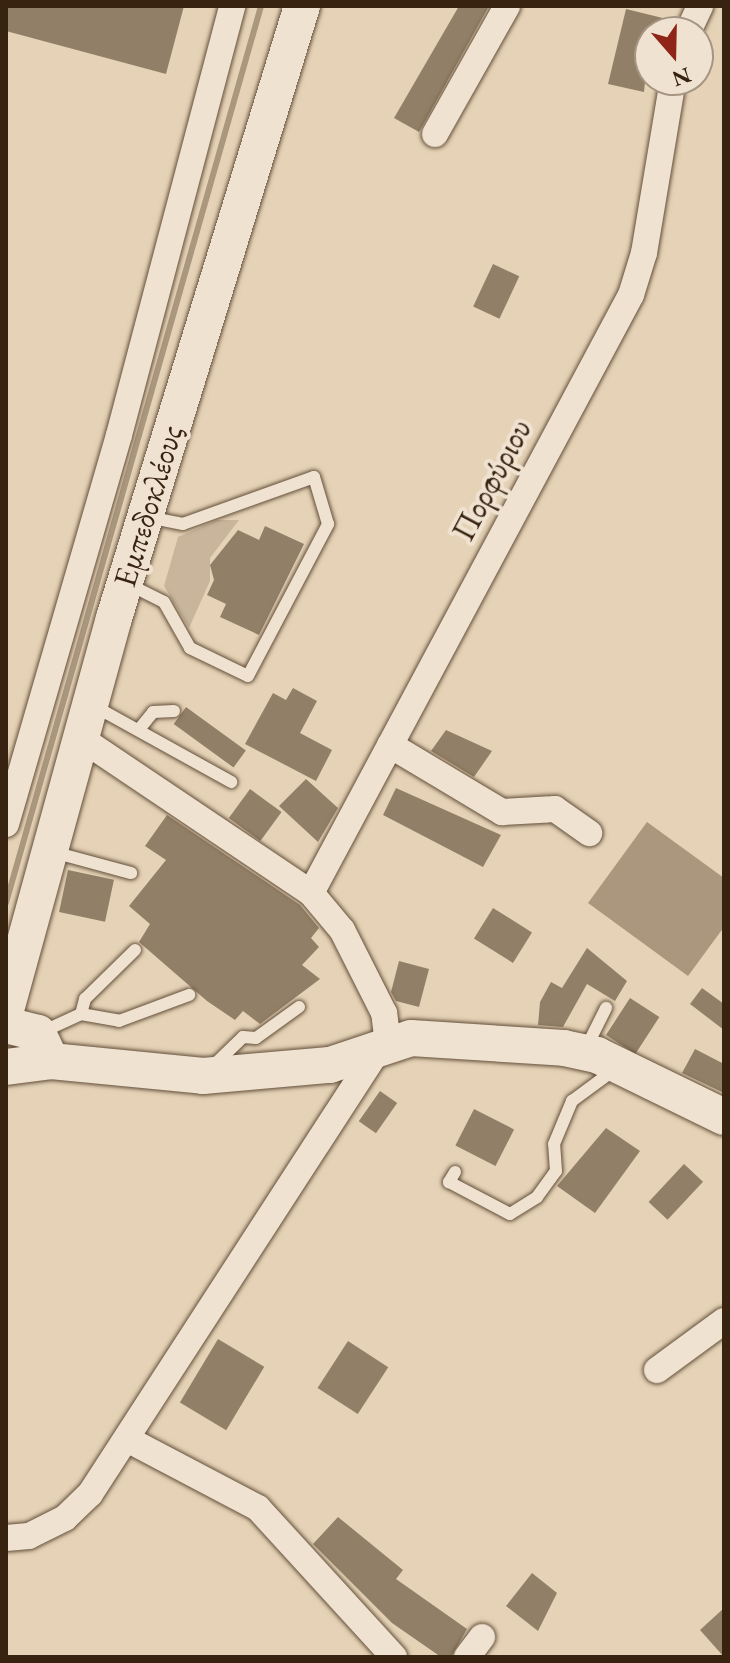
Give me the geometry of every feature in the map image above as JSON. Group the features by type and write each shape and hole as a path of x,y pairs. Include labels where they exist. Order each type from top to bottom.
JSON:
{"street":[{"path":"6,824 119,435 232,6"},
{"name":"Εμπεδοκλέους","path":"6,1010 125,582 302,6"},
{"path":"435,134 507,6"},
{"name":"Πορφύριου","path":"311,893 631,295 644,253 670,96"},
{"path":"6,1538 29,1536 65,1518 90,1494 387,1036 387,1021 342,930 311,893 86,722"},
{"path":"390,745 502,812 555,809 589,833"},
{"path":"6,1067 32,1040 203,1076 330,1065 374,1053 398,1039 428,1037 584,1052 619,1065 724,1117"},
{"path":"657,1370 724,1321"},
{"path":"127,1439 258,1508 394,1657"}],"lane":[{"path":"125,582 164,602 190,648 248,676 328,524 314,477 183,524 145,516"},
{"path":"141,727 153,712 174,711"},
{"path":"86,722 141,727 231,782"},
{"path":"50,851 131,873"},
{"path":"81,1014 85,999 135,950"},
{"path":"32,1040 81,1014 119,1021 189,995"},
{"path":"203,1076 243,1037 256,1038 299,1007"},
{"path":"584,1052 606,1008"},
{"path":"455,1172 449,1182 510,1214 537,1197 556,1171 554,1144 572,1101 619,1065"}],"shaded area":[{"path":"217,520 239,520 210,558 210,581 189,628 164,586 178,537"},
{"path":"647,822 724,878 724,927 688,976 588,903"}],"building":[{"path":"6,6 184,6 166,74 6,31"},
{"path":"459,6 489,6 419,132 394,118"},
{"path":"626,9 655,16 634,16 634,90 608,84"},
{"path":"493,264 519,276 499,319 473,307"},
{"path":"265,526 304,544 259,635 220,617 226,604 207,595 214,580 210,565 238,530 259,540"},
{"path":"293,688 317,701 300,733 332,750 316,781 245,744 273,693 286,700"},
{"path":"186,707 246,750 234,767 174,724"},
{"path":"446,730 492,751 474,777 431,751"},
{"path":"306,779 338,808 318,842 279,806"},
{"path":"396,788 501,835 483,867 383,815"},
{"path":"250,789 282,812 260,841 229,818"},
{"path":"167,815 300,905 319,928 311,938 319,947 302,965 320,979 260,1024 243,1011 235,1020 207,1001 139,942 150,924 129,906 166,860 145,846"},
{"path":"68,870 114,880 105,922 59,912"},
{"path":"493,908 532,932 513,963 474,939"},
{"path":"587,948 627,981 615,1001 587,984 563,1027 538,1025 540,1002 551,982 562,988"},
{"path":"399,961 429,969 419,1007 396,1001 391,992"},
{"path":"702,988 724,1004 724,1030 690,1004"},
{"path":"630,998 659,1017 635,1054 606,1035"},
{"path":"695,1049 724,1064 722,1092 682,1073"},
{"path":"380,1091 397,1103 376,1133 359,1121"},
{"path":"474,1109 514,1129 495,1166 455,1146"},
{"path":"606,1128 640,1151 595,1213 557,1186"},
{"path":"684,1164 703,1182 668,1220 649,1202"},
{"path":"218,1339 264,1367 226,1430 180,1402"},
{"path":"348,1341 388,1367 358,1414 318,1388"},
{"path":"338,1517 403,1570 396,1579 467,1629 451,1657 441,1657 392,1623 313,1544"},
{"path":"532,1573 557,1593 538,1631 506,1606"},
{"path":"724,1608 724,1657 700,1630"}],"waterway":[{"path":"6,903 261,6"}]}
